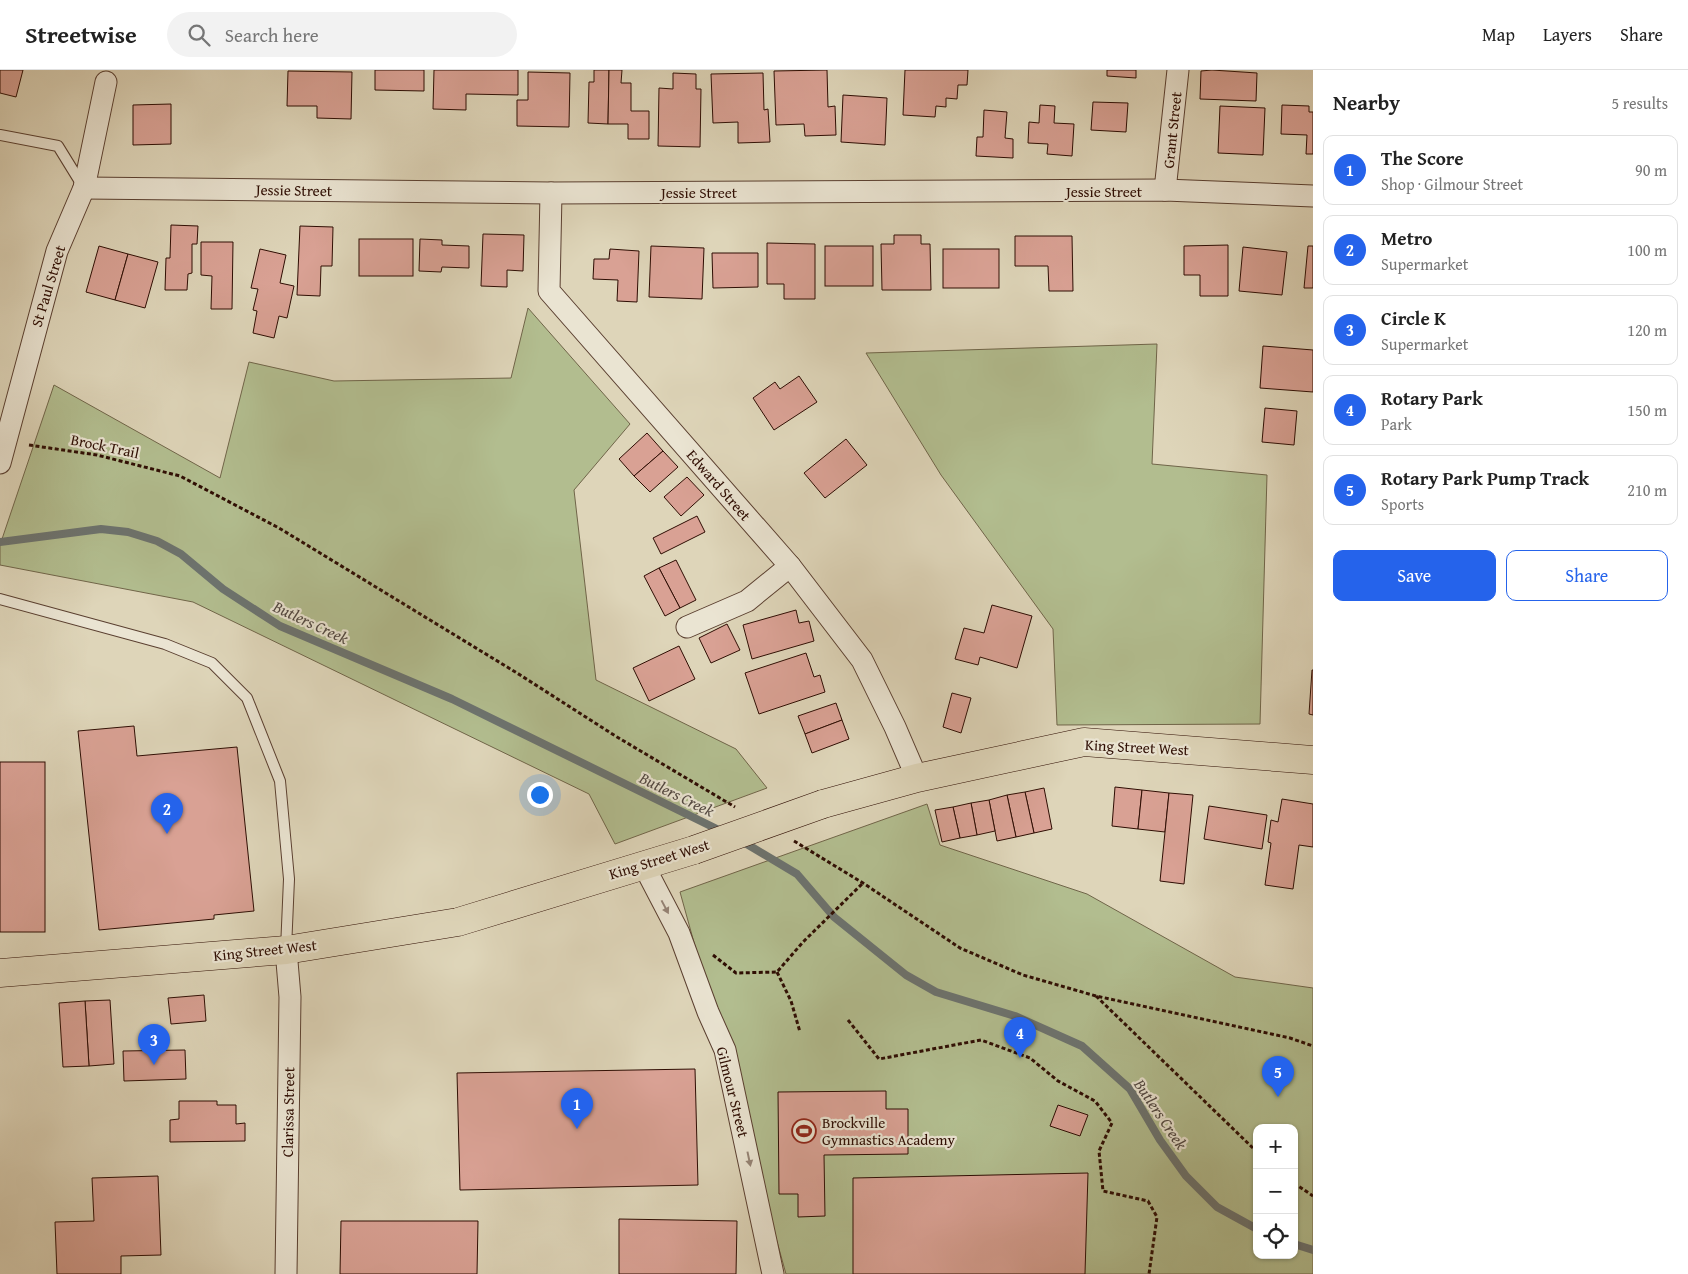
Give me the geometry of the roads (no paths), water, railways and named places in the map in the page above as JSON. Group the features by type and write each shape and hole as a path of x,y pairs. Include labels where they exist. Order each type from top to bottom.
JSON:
{"main road":[{"name":"King Street West","path":"0,973 286,950 458,922 642,864 694,850 823,804 917,778 1084,742 1313,760"}],"street":[{"name":"Grant Street","path":"1165,190 1178,70"},
{"name":"St Paul Street","path":"0,463 57,251 84,188 106,82"},
{"name":"Jessie Street","path":"84,188 551,193 1165,190 1313,196"},
{"name":"Edward Street","path":"551,193 549,291 790,566 862,660 896,727 917,778"},
{"path":"687,627 747,601 790,566"},
{"name":"Gilmour Street","path":"642,864 679,933 708,1012 725,1050 773,1274"},
{"name":"Clarissa Street","path":"286,950 290,997 286,1274"}],"lane":[{"path":"0,135 58,146 84,188"},
{"path":"0,599 165,644 212,663 247,698 280,781 288,879 286,950"}],"waterway":[{"name":"Butlers Creek","path":"0,542 101,529 128,532 157,541 181,554 223,589 280,626 452,699 723,832"},
{"name":"Butlers Creek","path":"740,840 797,874 834,917 906,975 936,992 1015,1016 1082,1046 1130,1089 1160,1140 1186,1176 1217,1207 1253,1227"},
{"name":"Butlers Creek","path":"1298,1245 1313,1250"}],"place":[{"name":"Metro","path":"167,834"},
{"name":"Rotary Park","path":"1020,1058"},
{"name":"Circle K","path":"154,1065"},
{"name":"Rotary Park Pump Track","path":"1278,1097"},
{"name":"The Score","path":"577,1129"},
{"name":"Brockville Gymnastics Academy","path":"804,1131"}]}
